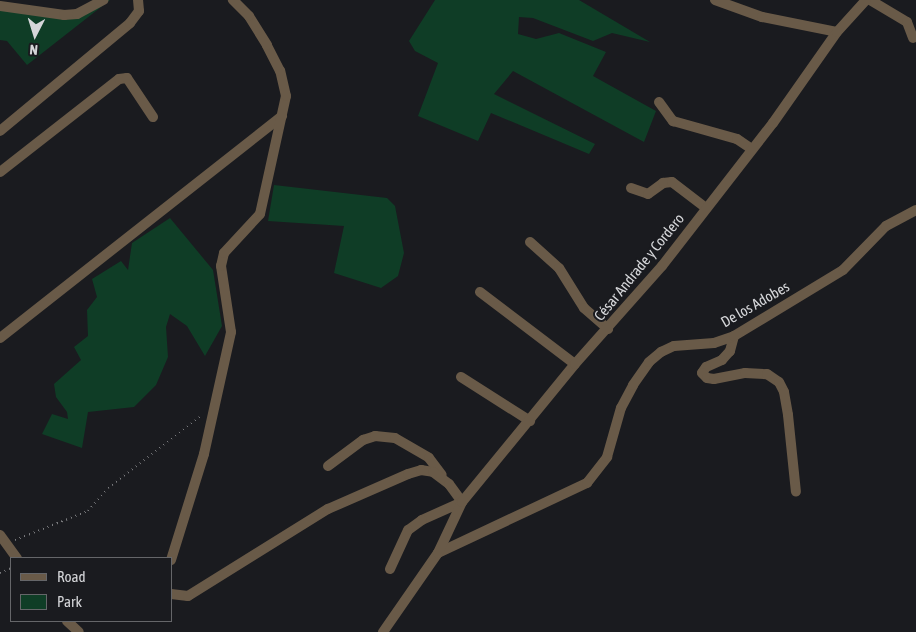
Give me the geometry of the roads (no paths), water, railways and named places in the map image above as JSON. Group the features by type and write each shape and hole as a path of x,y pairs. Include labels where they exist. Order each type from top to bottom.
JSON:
{"street":[{"path":"0,6 64,15 77,14 103,0"},
{"path":"0,130 130,23 139,11 138,0"},
{"path":"172,557 216,404 231,332 221,266 224,253 260,214 286,96 280,71 249,16 233,0"},
{"path":"715,0 762,17 837,32"},
{"path":"868,0 907,22 913,38"},
{"name":"César Andrade y Cordero","path":"383,632 438,553 462,502 575,364 608,329 706,208 752,149 837,32 868,0"},
{"path":"0,172 119,79 127,78 153,117"},
{"path":"659,102 673,121 737,139 752,149"},
{"path":"0,338 282,116"},
{"path":"631,188 648,194 663,183 672,182 706,208"},
{"name":"De los Adobes","path":"438,553 587,483 608,457 622,408 649,362 674,346 714,343 734,336 843,270 886,226 916,210"},
{"path":"530,242 559,268 584,308 608,329"},
{"path":"480,292 575,364"},
{"path":"734,336 730,351 722,360 706,367 702,373 707,378 714,379 745,373 767,374 779,382 784,392 788,415 796,492"},
{"path":"461,377 530,421"},
{"path":"328,466 363,440 374,436 396,438 429,458 462,502 422,520 408,530 390,569"},
{"path":"172,594 188,596 328,509 408,474 421,470 433,472 449,484"},
{"path":"3,538 16,557"},
{"path":"68,622 79,632"}]}
